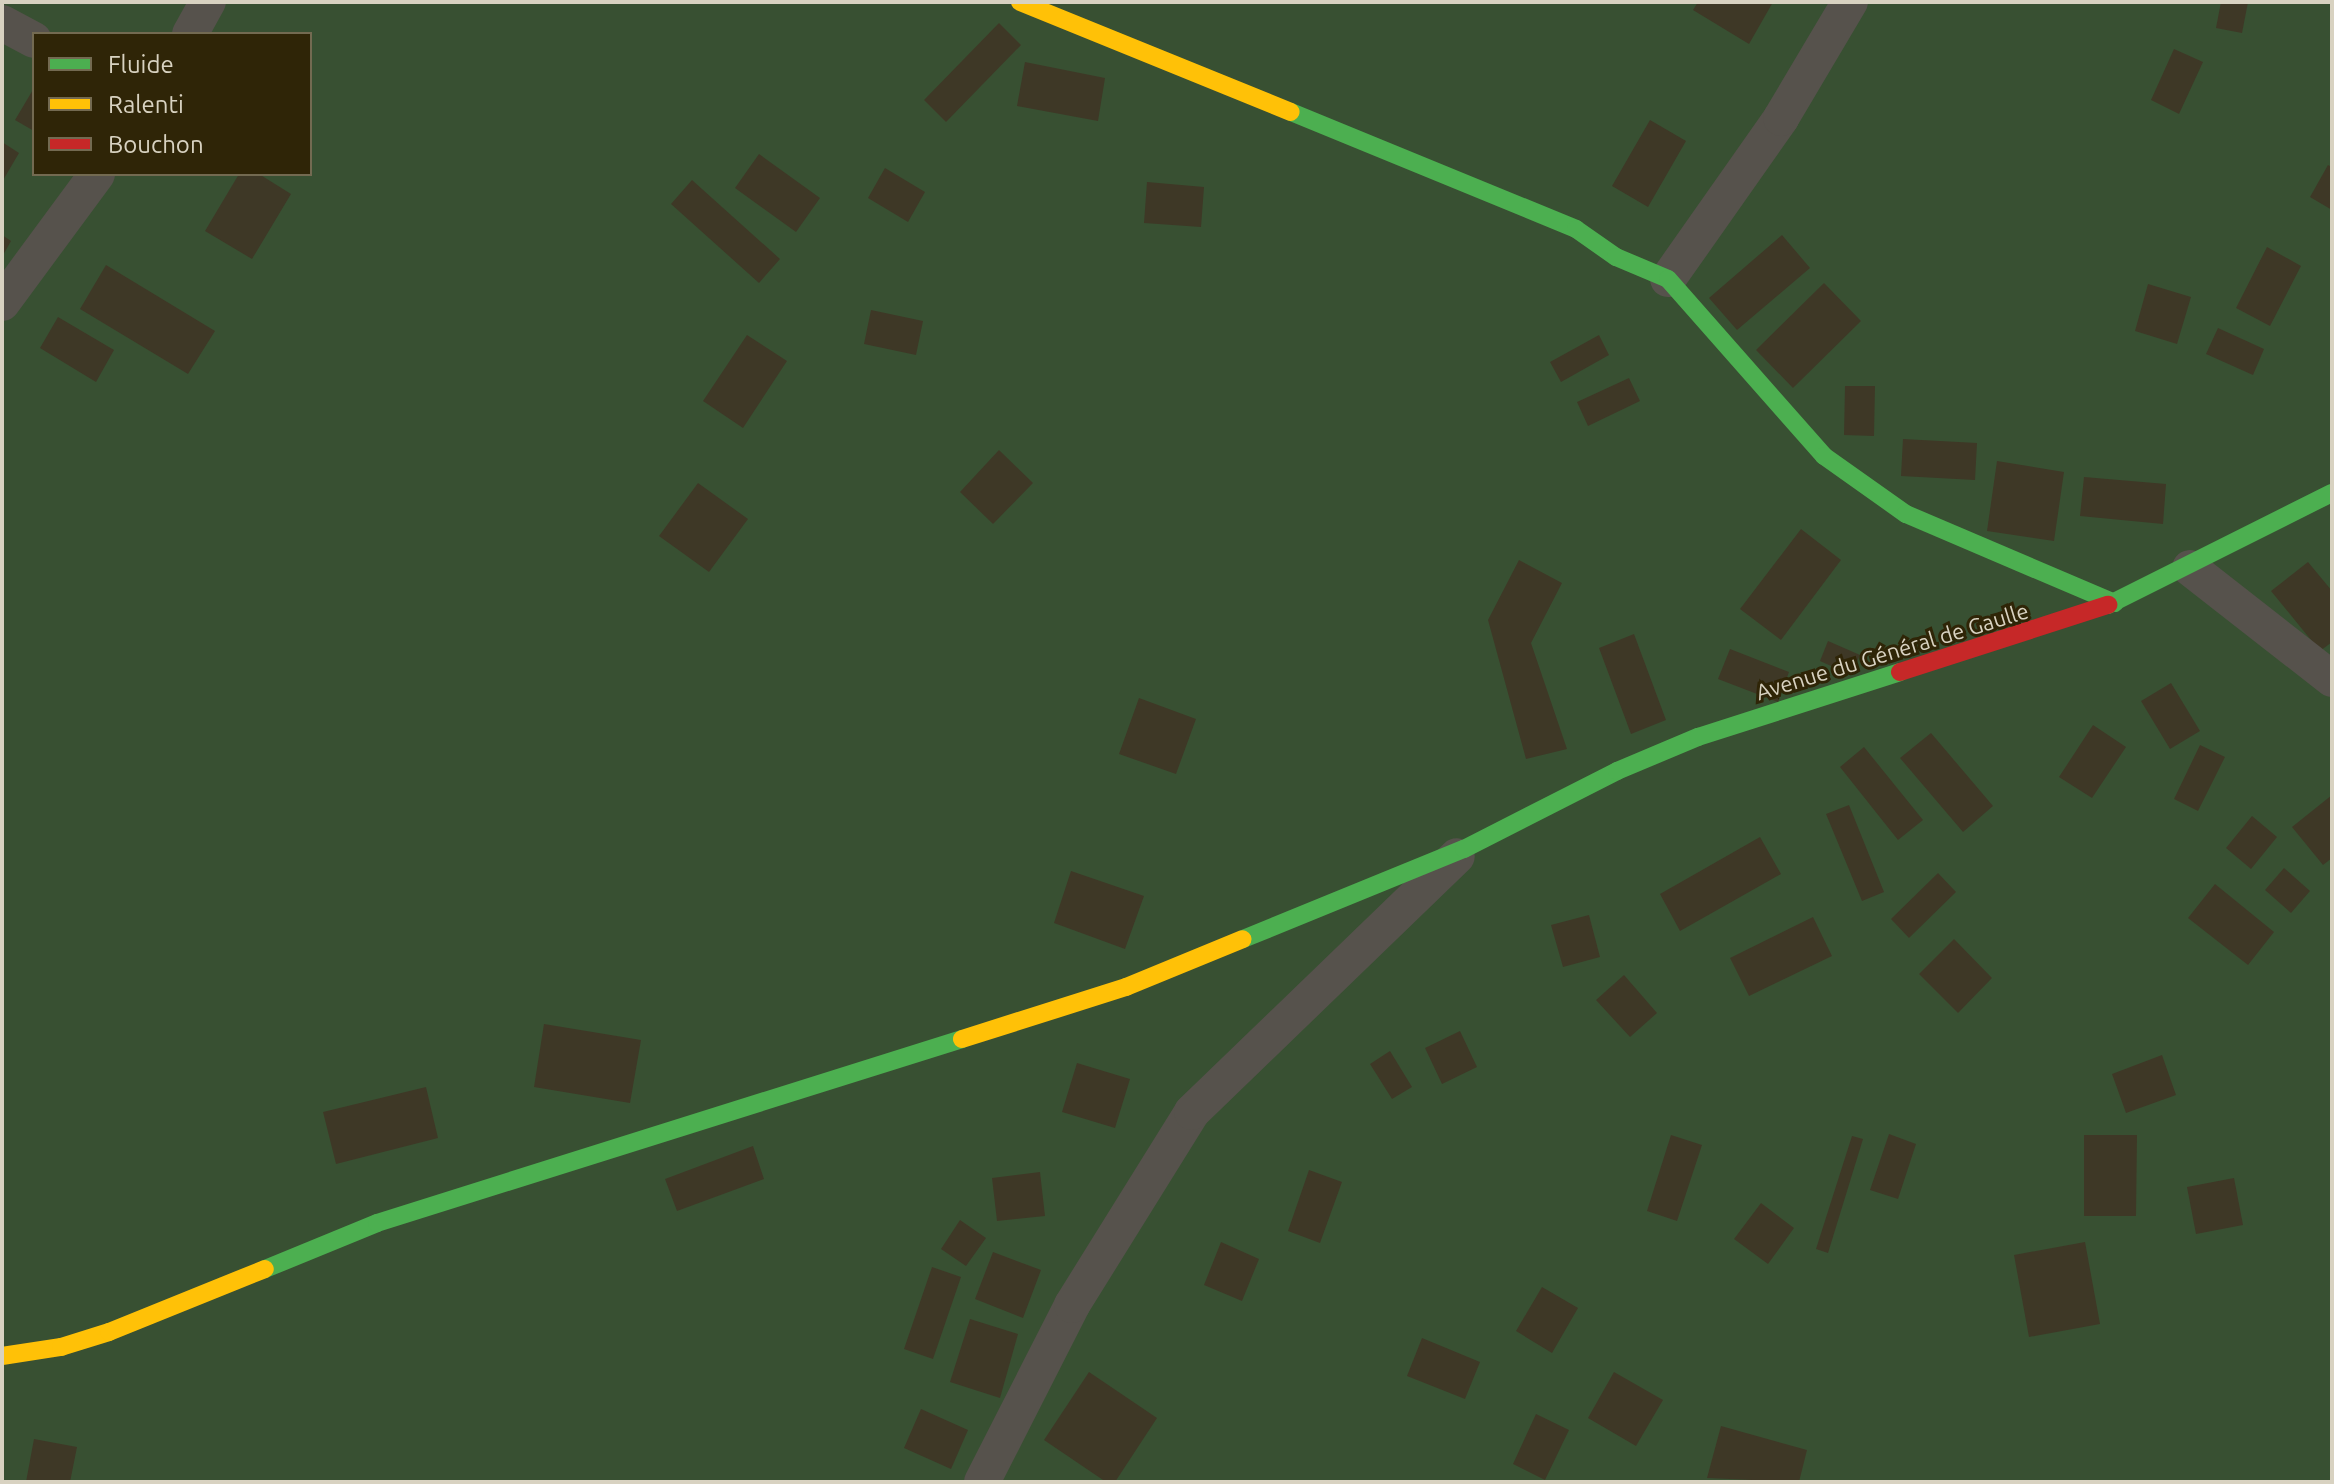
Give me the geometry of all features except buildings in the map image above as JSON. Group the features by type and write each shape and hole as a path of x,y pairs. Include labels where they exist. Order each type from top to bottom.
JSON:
{"street":[{"path":"191,32 208,2"},
{"path":"1020,2 1218,87 1548,217 1616,257 1668,279 1824,456 1906,514 2115,603"},
{"path":"1668,279 1781,118 1850,2"},
{"path":"2,23 32,39"},
{"path":"2,303 96,176"},
{"name":"Avenue du Général de Gaulle","path":"2,1356 61,1347 109,1332 377,1223 1126,987 1464,849 1698,737 2022,637 2115,603 2190,568 2332,493"},
{"path":"2190,568 2332,679"},
{"path":"982,1482 1072,1305 1192,1112 1464,849"}],"green space":[{"path":"2,2 2332,2 2332,1482 2,1482"}],"traffic: fast":[{"path":"1291,112 1576,229 1616,257 1668,279 1824,456 1906,514 2115,603"},
{"path":"2108,605 2332,493"},
{"path":"1243,939 1464,849 1617,771 1698,737 1900,672"},
{"path":"265,1269 377,1223 962,1039"}],"traffic: slow":[{"path":"1020,2 1291,112"},
{"path":"962,1039 1126,987 1243,939"},
{"path":"2,1356 61,1347 109,1332 265,1269"}],"traffic: jam":[{"path":"1900,672 2108,605"}]}
